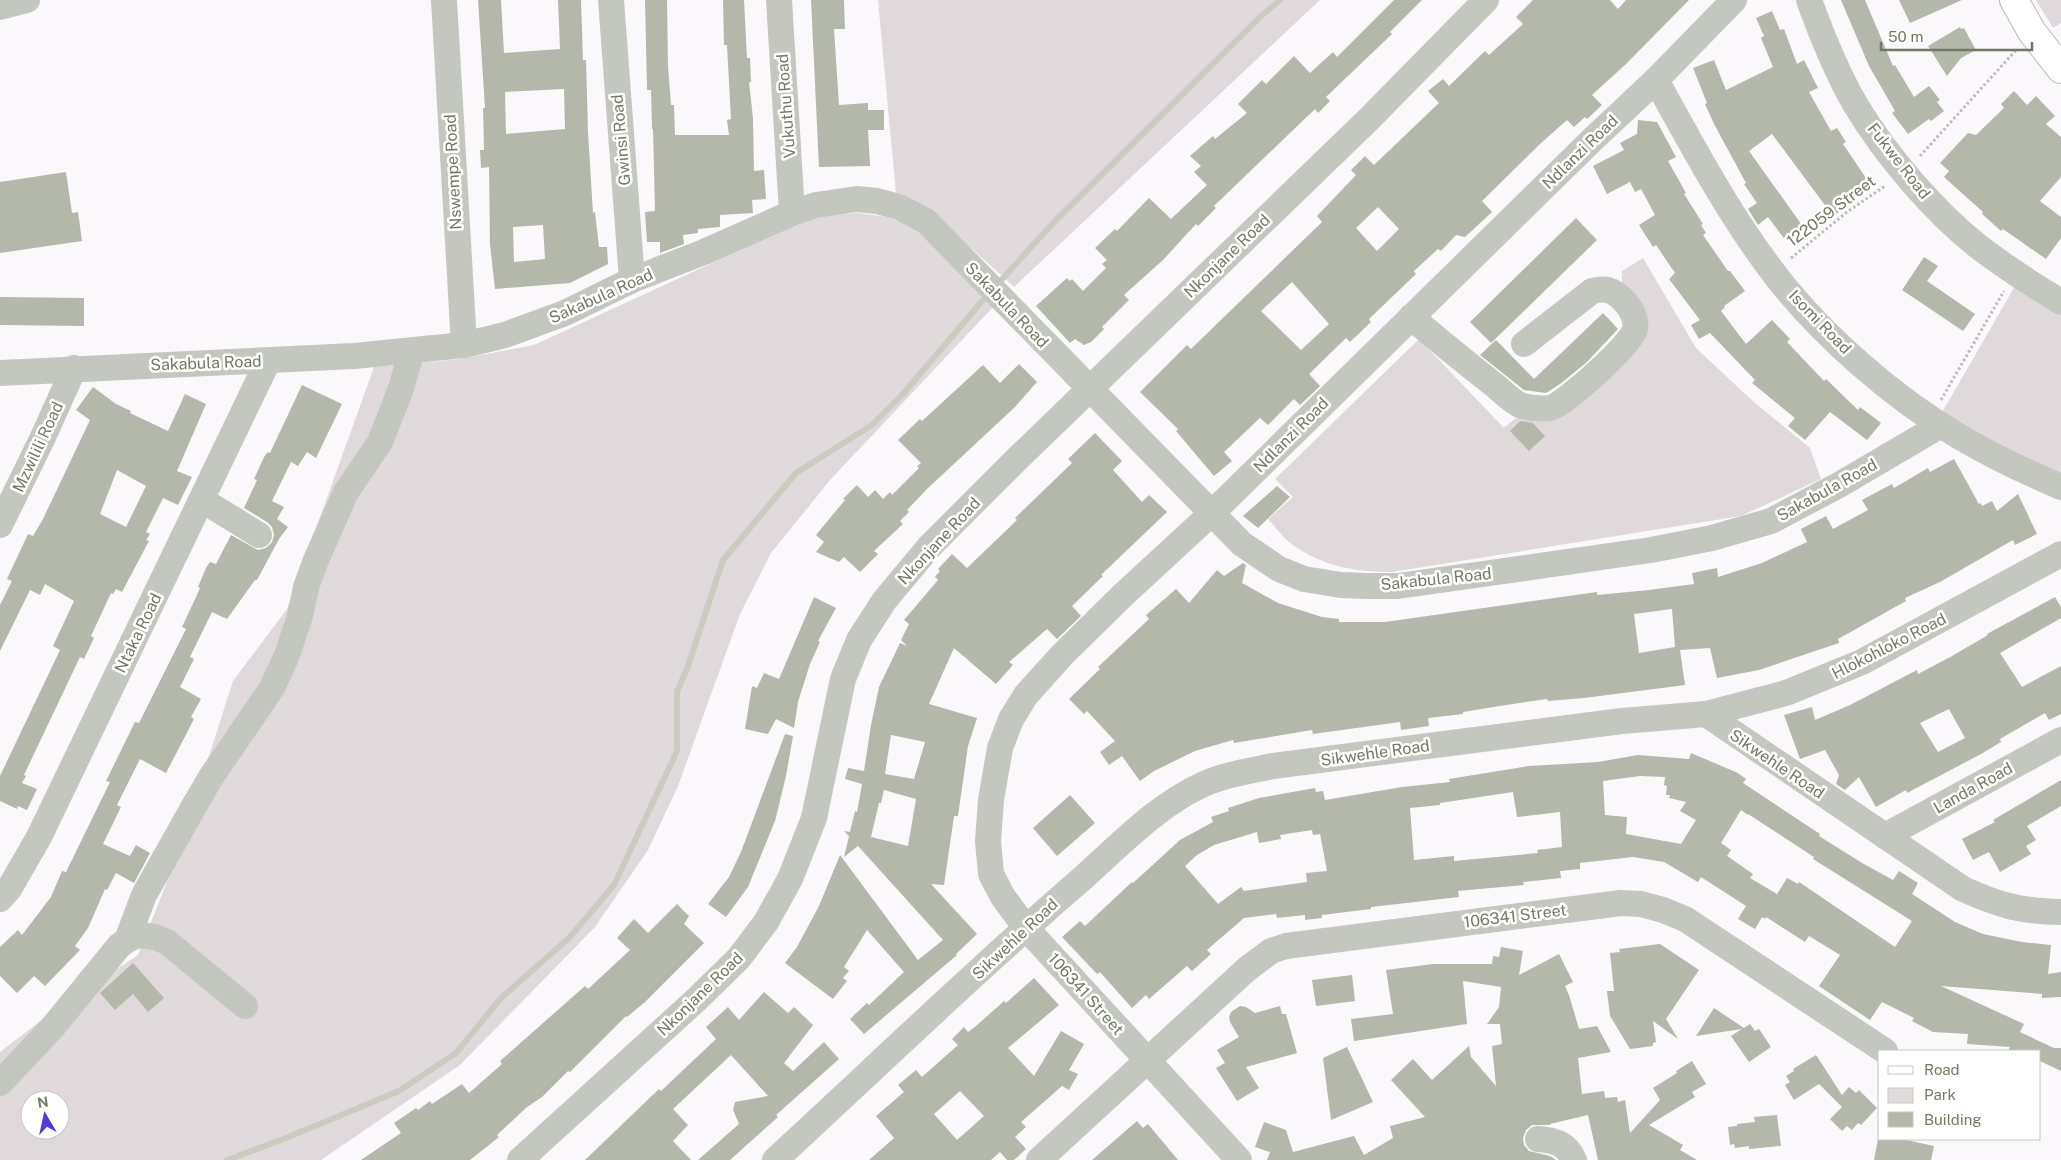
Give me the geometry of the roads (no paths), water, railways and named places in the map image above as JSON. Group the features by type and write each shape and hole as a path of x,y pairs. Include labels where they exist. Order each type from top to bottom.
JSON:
{"main road":[{"path":"2014,0 2032,32 2061,68"}],"street":[{"path":"0,7 27,0"},
{"name":"Nswempe Road","path":"444,0 464,344"},
{"name":"Gwinsi Road","path":"611,0 632,280"},
{"name":"Vukuthu Road","path":"779,0 792,212"},
{"name":"Nkonjane Road","path":"520,1160 718,979 739,958 766,922 790,879 814,818 843,679 859,640 884,601 929,547 1368,120 1486,0"},
{"name":"Ndlanzi Road","path":"1026,928 1003,897 992,874 988,841 991,800 1000,748 1012,719 1026,695 1062,655 1123,595 1212,513 1656,80 1734,0"},
{"name":"Fukwe Road","path":"1809,0 1833,62 1856,105 1904,173 1939,211 1978,246 2061,302"},
{"name":"Isomi Road","path":"1656,80 1717,188 1763,258 1778,278 1819,324 1855,359 1910,404 1959,437 2020,470 2061,487"},
{"name":"Sakabula Road","path":"0,373 74,368 268,361 412,351 464,344 505,335 565,313 632,280 704,252 792,212 816,205 857,199 878,201 899,208 926,221 1242,544 1279,569 1304,579 1341,585 1398,586 1651,550 1739,531 1770,521 1839,485 1936,421"},
{"path":"1411,317 1520,405 1544,408 1552,408 1572,394 1608,362 1628,343 1635,330 1635,322 1631,310 1618,295 1604,288 1592,291 1524,344"},
{"path":"127,940 144,895 192,808 272,688 287,655 300,616 306,587 316,560 346,492 380,442 400,391 412,351"},
{"name":"Ntaka Road","path":"0,899 9,890 40,837 268,361"},
{"name":"Mzwilili Road","path":"0,525 48,427 74,368"},
{"path":"202,500 258,535"},
{"name":"Hlokohloko Road","path":"1706,714 1786,693 1862,662 2061,554"},
{"name":"Sikwehle Road","path":"775,1160 1026,928 1151,817 1177,799 1204,784 1235,774 1273,766 1622,721 1706,714 1963,889 1989,901 2030,911 2061,912"},
{"name":"Landa Road","path":"1885,836 2061,740"},
{"name":"106341 Street","path":"1044,1158 1147,1060 1260,958 1271,951 1286,946 1621,903 1641,904 1663,910 1684,919 1883,1050"},
{"name":"106341 Street","path":"1026,928 1239,1160"},
{"path":"0,1083 52,1028 113,953 127,940 138,935 167,942 245,1006"},
{"path":"1538,1139 1560,1143 1567,1148 1574,1160"}],"waterway":[{"path":"996,286 1053,223 1260,17 1280,0"},
{"path":"227,1160 286,1138 399,1091 456,1053 501,998 569,938 614,885 677,751 677,692 688,666 723,560 796,473 872,425 903,394 989,293"}]}
